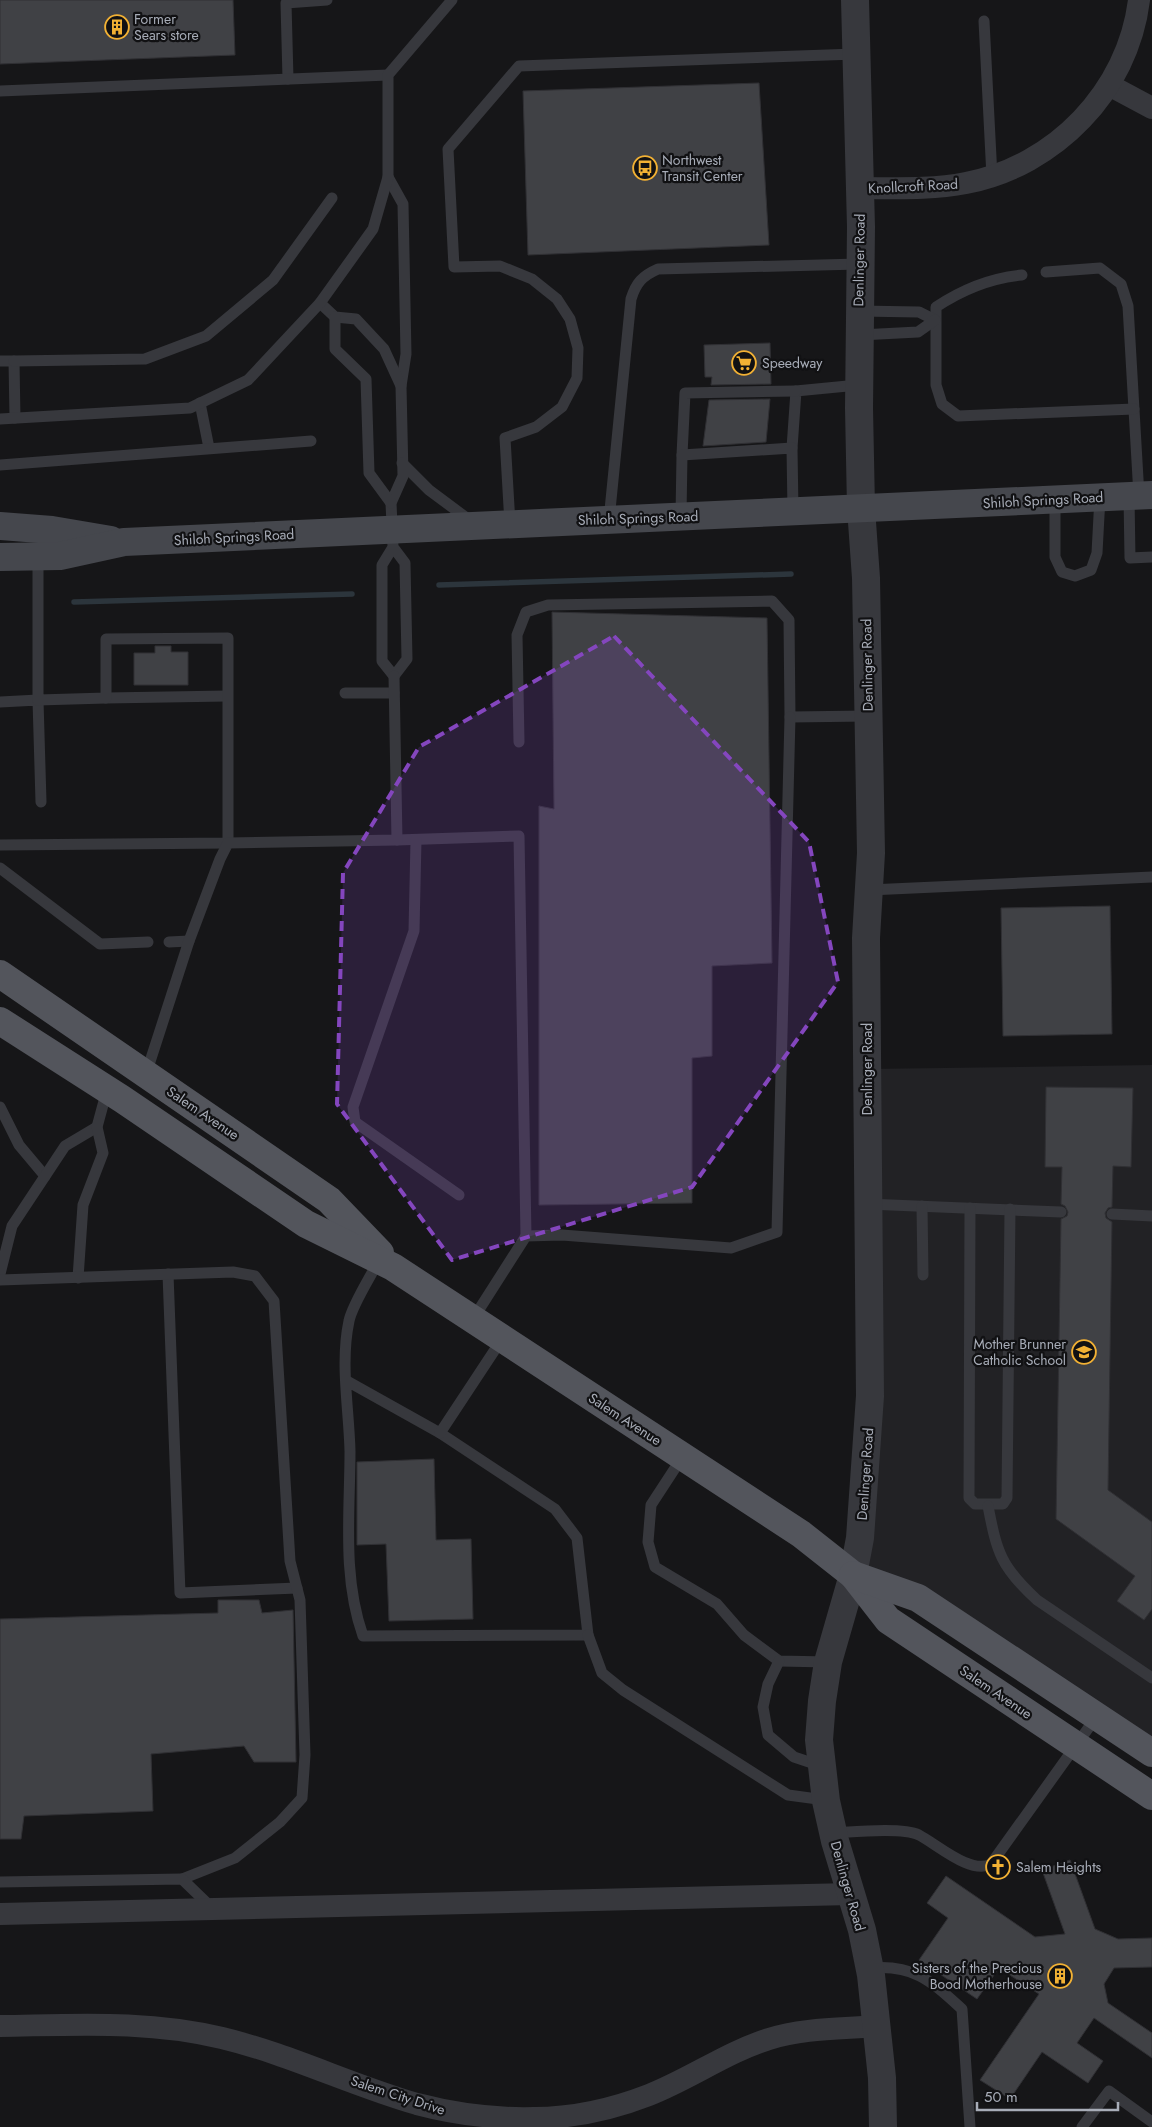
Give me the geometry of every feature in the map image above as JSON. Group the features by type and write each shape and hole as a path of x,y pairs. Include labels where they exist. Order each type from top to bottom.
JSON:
{"main road":[{"name":"Shiloh Springs Road","path":"0,557 60,556 124,542 392,526 477,526 1140,496"},
{"name":"Shiloh Springs Road","path":"0,526 52,530 124,542"},
{"name":"Salem Avenue","path":"0,974 329,1200 386,1263"},
{"name":"Salem Avenue","path":"0,1021 107,1090 306,1224 386,1263 801,1534 853,1575 888,1620 1152,1796"},
{"path":"107,1090 149,1108 246,1171 316,1191"},
{"name":"Salem Avenue","path":"853,1575 918,1598 1152,1753"}],"street":[{"name":"Denlinger Road","path":"855,0 860,188 858,385 861,508 866,578 871,853 866,938 870,1396 860,1538 853,1575 828,1662 819,1740 826,1801 833,1833 852,1894 870,1968 878,2026 883,2127"},
{"name":"Knollcroft Road","path":"860,188 936,187 966,183 992,176 1026,162 1066,136 1086,116 1109,85 1130,41 1139,0"},
{"path":"1109,85 1152,108"},
{"path":"0,1914 852,1894"},
{"name":"Salem City Drive","path":"0,2026 89,2023 136,2024 172,2029 221,2038 270,2051 415,2103 488,2117 535,2118 584,2113 651,2095 745,2048 769,2039 794,2033 878,2026"}],"lane":[{"path":"288,79 286,3 327,0"},
{"path":"0,419 190,408 248,380 320,303 373,229 388,177 388,75 452,0"},
{"path":"984,21 992,176"},
{"path":"510,524 505,438 536,427 562,407 578,378 578,348 570,319 558,298 532,279 500,266 454,267 448,149 519,66 856,54"},
{"path":"0,91 388,75"},
{"path":"388,177 403,204 406,354 402,386 403,476 382,565 382,661 394,676"},
{"path":"0,361 145,359 206,336 273,280 332,198"},
{"path":"609,520 631,299 636,285 645,275 658,269 859,264"},
{"path":"1046,272 1100,268 1121,284 1128,306 1140,496 1130,558 1152,557"},
{"path":"1022,275 999,277 960,291 936,307 936,384 942,404 958,416 1134,409"},
{"path":"320,303 335,317 356,319 384,349 402,386"},
{"path":"858,323 920,312 935,320"},
{"path":"335,317 335,349 366,379 369,473 392,526 405,563 406,659 394,676 397,840"},
{"path":"858,323 918,332 935,320"},
{"path":"14,361 15,418"},
{"path":"681,516 685,393 796,391 858,385"},
{"path":"793,511 792,448 796,391"},
{"path":"200,403 209,448"},
{"path":"0,465 311,441"},
{"path":"682,455 792,448"},
{"path":"402,463 429,490 477,526"},
{"path":"1054,499 1055,558 1062,572 1074,576 1091,570 1097,553 1100,497"},
{"path":"38,556 38,700 41,802"},
{"path":"519,742 517,635 526,612 548,605 772,601 790,620 790,717 777,1232 731,1248 562,1236 526,1236"},
{"path":"106,698 106,639 228,638 228,843 220,859 189,941 146,1074"},
{"path":"346,694 394,692"},
{"path":"0,702 227,696"},
{"path":"790,717 868,716"},
{"path":"0,845 416,840 519,836 526,1236 473,1319"},
{"path":"416,840 414,932 354,1107 355,1122 459,1195"},
{"path":"0,868 100,944 148,942"},
{"path":"869,890 1152,877"},
{"path":"169,942 189,941"},
{"path":"78,1278 83,1206 103,1153 97,1127 107,1090"},
{"path":"0,1107 19,1145 45,1176"},
{"path":"0,1274 12,1226 65,1146 97,1127"},
{"path":"867,1204 1061,1212"},
{"path":"922,1206 923,1275"},
{"path":"970,1208 969,1498 975,1504 988,1506 1003,1504 1008,1498 1010,1209"},
{"path":"1112,1214 1152,1216"},
{"path":"386,1263 349,1320 346,1356 350,1451 347,1545 354,1610 363,1636 588,1635"},
{"path":"0,1280 233,1272 255,1276 274,1300 290,1561 300,1600 305,1755 302,1798 280,1822 235,1858 182,1879 0,1882"},
{"path":"168,1274 180,1593 296,1588"},
{"path":"440,1433 502,1338"},
{"path":"347,1381 440,1433 555,1509 576,1538 588,1635 602,1673 623,1690 788,1795 826,1801"},
{"path":"683,1456 651,1505 648,1542 655,1567 717,1604 744,1635 779,1661 828,1662"},
{"path":"988,1506 996,1544 1007,1570 1025,1589 1037,1600 1152,1678"},
{"path":"779,1661 768,1684 763,1707 768,1735 794,1757 821,1766"},
{"path":"833,1833 892,1831 916,1834 972,1866 983,1868 991,1864 1097,1716"},
{"path":"182,1879 212,1908"},
{"path":"870,1968 902,1968 932,1982 962,2009 970,2127"},
{"path":"1082,2127 1109,2091 1152,2122"}],"highlighted area":[{"path":"614,636 809,842 838,982 692,1187 452,1260 337,1104 343,873 419,747"}],"shaded area":[{"path":"1152,1065 1152,1753 1068,1696 853,1575 868,1069"}],"building":[{"name":"Former Sears store","path":"0,0 233,0 235,55 0,64"},
{"name":"Northwest Transit Center","path":"759,83 769,245 528,255 523,91"},
{"path":"770,343 771,384 711,385 712,377 705,377 704,345"},
{"path":"770,399 766,442 703,446 709,400"},
{"path":"552,612 767,618 772,963 712,966 712,1056 692,1058 692,1203 539,1205 539,806 554,809"},
{"path":"155,646 171,646 171,652 188,652 188,685 134,685 134,653 155,653"},
{"path":"1110,906 1112,1034 1003,1036 1001,908"},
{"name":"Mother Brunner Catholic School","path":"1046,1087 1133,1088 1131,1167 1113,1166 1112,1207 1108,1208 1105,1213 1106,1218 1112,1222 1108,1490 1152,1522 1152,1609 1144,1620 1117,1601 1135,1576 1056,1519 1061,1219 1067,1216 1068,1212 1065,1206 1061,1204 1062,1167 1045,1167"},
{"path":"434,1459 436,1540 471,1539 473,1619 389,1621 386,1544 357,1545 357,1462"},
{"path":"218,1600 259,1600 262,1613 293,1610 296,1762 254,1762 244,1746 151,1754 153,1811 24,1816 21,1839 0,1839 0,1619 218,1613"},
{"name":"Sisters of the Precious Bood Motherhouse","path":"1070,1860 1095,1929 1118,1939 1152,1938 1152,1967 1114,1968 1104,1984 1108,2003 1152,2033 1152,2058 1094,2018 1077,2043 1103,2061 1088,2083 1042,2052 1010,2099 980,2080 1039,1994 999,1968 977,1999 919,1960 948,1918 927,1903 946,1876 1035,1937 1065,1934 1042,1870"}],"waterway":[{"path":"439,585 791,574"},
{"path":"74,602 352,594"}],"place":[{"name":"Former Sears store","path":"117,27"},
{"name":"Northwest Transit Center","path":"645,168"},
{"name":"Speedway","path":"744,363"},
{"name":"Mother Brunner Catholic School","path":"1084,1352"},
{"name":"Salem Heights","path":"998,1867"},
{"name":"Sisters of the Precious Bood Motherhouse","path":"1060,1976"}]}
